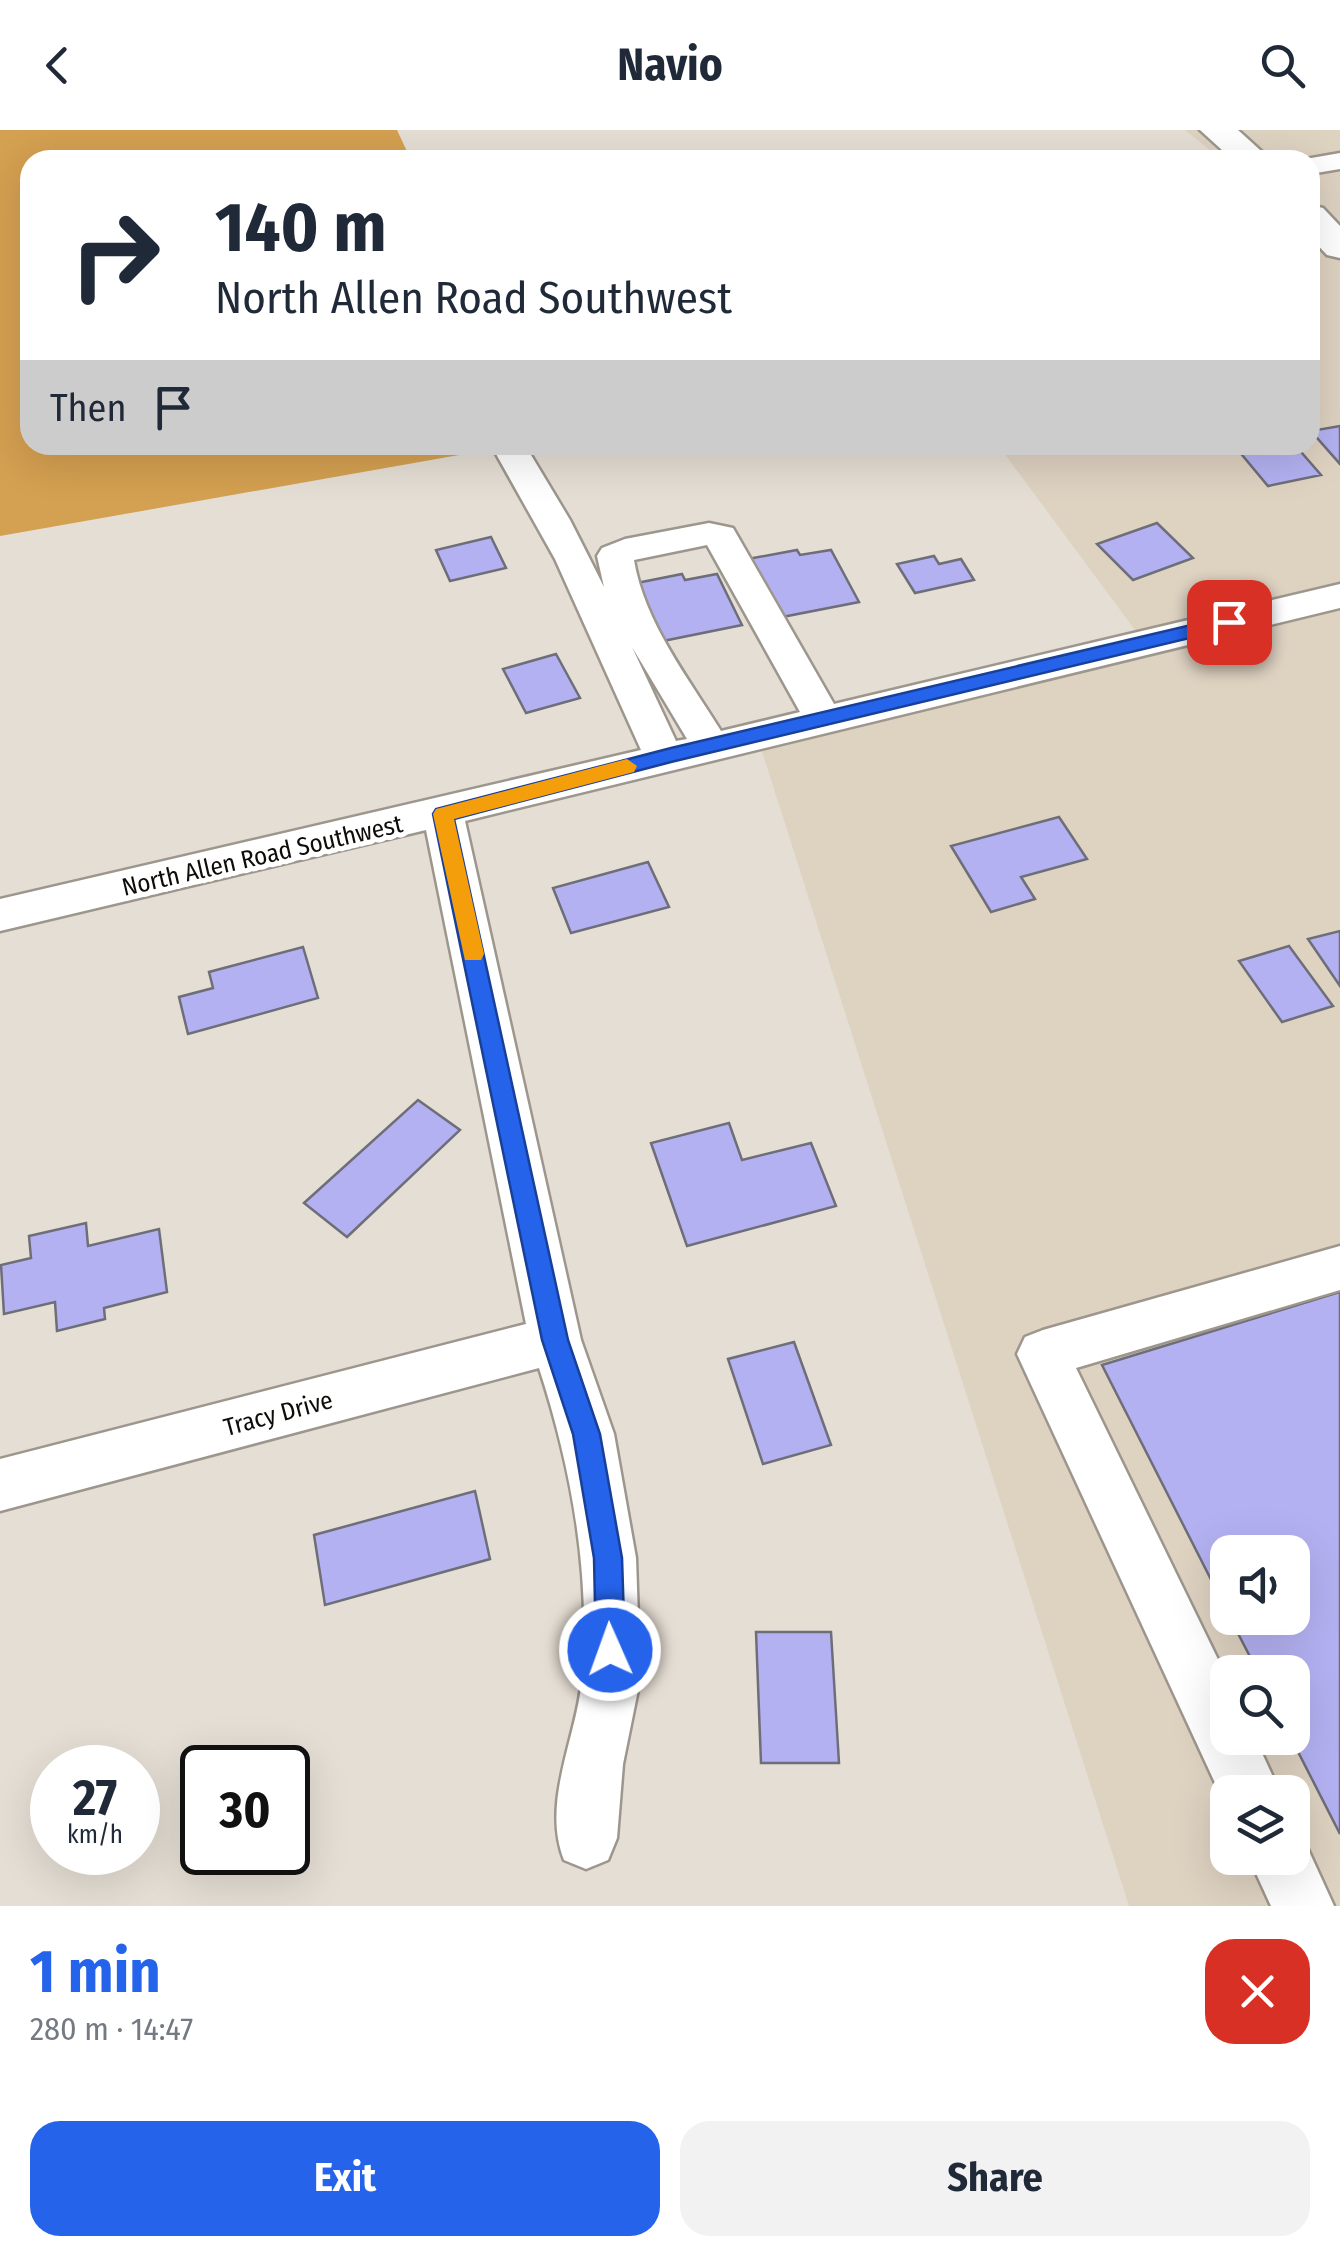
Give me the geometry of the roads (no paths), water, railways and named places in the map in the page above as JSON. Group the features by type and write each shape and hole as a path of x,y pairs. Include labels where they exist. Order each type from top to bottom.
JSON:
{"main road":[{"path":"1217,130 1242,150"},
{"path":"1320,227 1340,248"}],"street":[{"path":"515,455 592,594 664,757"},
{"path":"710,745 641,626 615,570 615,556 625,550 709,534 720,536 823,718"},
{"name":"North Allen Road Southwest","path":"0,915 443,814 710,745 1340,596"},
{"path":"443,814 555,1340 586,1434 608,1558 611,1680 593,1764 586,1838"},
{"path":"1242,1775 1042,1354 1340,1268"},
{"name":"Tracy Drive","path":"0,1486 555,1340"},
{"path":"1288,1875 1303,1906"}]}
